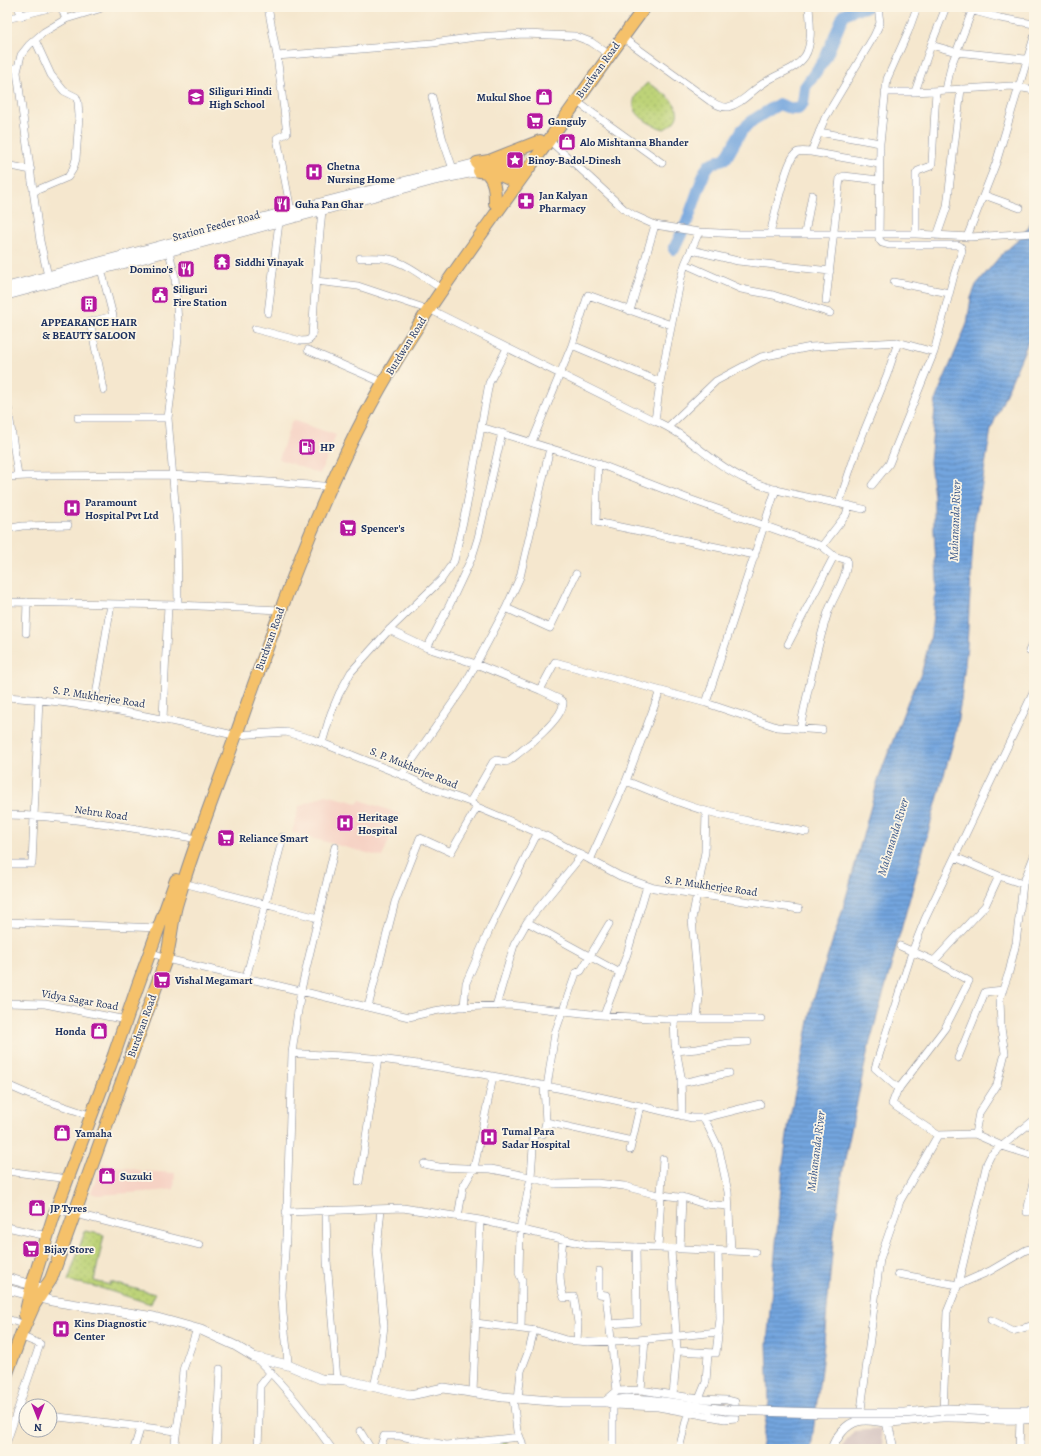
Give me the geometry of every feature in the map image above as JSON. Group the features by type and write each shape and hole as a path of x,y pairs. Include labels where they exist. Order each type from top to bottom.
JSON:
{"main road":[{"name":"Burdwan Road","path":"545,141 607,53 637,7"},
{"name":"Burdwan Road","path":"607,53 622,37 644,7"},
{"name":"Burdwan Road","path":"40,1294 47,1236 56,1209 92,1116 159,928 195,839 304,530 323,486 376,380 425,308 458,266 517,178 576,101 591,74"},
{"path":"483,167 545,141"},
{"path":"483,167 502,175 517,178"},
{"path":"483,167 490,176 494,186 495,203"},
{"name":"Burdwan Road","path":"277,610 316,519 357,431 425,308 436,285 495,203 517,178"},
{"name":"Burdwan Road","path":"9,1368 22,1331 34,1305 51,1279 166,959 173,917 195,839"}],"street":[{"path":"18,7 22,16"},
{"path":"7,19 52,7"},
{"path":"61,7 66,20"},
{"path":"268,7 277,56 286,134 277,138 291,211"},
{"path":"622,37 710,101 719,106 729,106 736,104 768,80 792,68 804,57 807,50 809,36 809,7"},
{"path":"811,152 825,118 874,36 880,23 878,7"},
{"path":"872,485 889,464 934,352 949,293 962,252 961,248 955,245 884,244 880,242 878,234 880,143 887,79 908,32 917,7"},
{"path":"915,92 946,7"},
{"path":"959,7 972,12 1034,24"},
{"path":"48,276 40,240 35,191 30,170 17,72 21,55 44,32 66,20 99,9"},
{"path":"946,90 951,66 972,12"},
{"path":"277,56 433,43 476,37 524,34 575,36 591,42 607,53"},
{"path":"970,237 996,163 1019,87 1031,59 1034,37"},
{"path":"35,40 51,75 64,91 76,97 79,116 74,169 68,177 35,191"},
{"path":"931,45 956,52 1031,59"},
{"path":"7,70 18,67"},
{"path":"885,92 915,92 1011,86 1034,90"},
{"path":"937,236 947,206 961,89"},
{"path":"916,234 916,174 918,171 931,166 936,91"},
{"path":"432,97 443,140 453,169"},
{"path":"576,101 662,163"},
{"path":"819,132 880,143"},
{"path":"545,141 624,209 655,225 699,232 770,234 916,234 970,237 1034,233"},
{"path":"770,234 786,171 792,158 799,152 811,152 879,164"},
{"path":"7,165 30,170"},
{"name":"Station Feeder Road","path":"7,295 101,269 168,247 291,211 453,169 483,167"},
{"name":"Station Feeder Road","path":"7,287 168,247 279,222 483,167"},
{"path":"826,301 840,178 844,176 879,180"},
{"path":"805,233 812,195"},
{"path":"984,195 1020,208"},
{"path":"255,329 301,341 307,341 312,336 322,210"},
{"path":"268,313 279,222"},
{"path":"630,311 655,225"},
{"path":"655,422 660,382 671,324 685,264 699,232"},
{"path":"168,247 174,277 178,339 168,418 177,527 178,605"},
{"path":"692,250 738,261 830,270"},
{"path":"360,258 389,259 398,262 436,285"},
{"path":"685,264 741,289 772,295 830,313"},
{"path":"101,269 113,316 90,322 104,390"},
{"path":"316,281 358,286 425,308 655,422 668,427 744,478 776,489 863,509"},
{"path":"894,282 949,293"},
{"path":"532,442 572,345 588,295 630,311 671,324"},
{"path":"668,427 716,381 761,358 812,347 898,342 934,352"},
{"path":"839,503 858,446 887,375 898,342"},
{"path":"572,345 660,382"},
{"path":"322,743 334,707 351,672 389,630 441,580 454,561 467,504 490,383 507,348"},
{"path":"308,350 376,380"},
{"path":"7,400 18,476"},
{"path":"78,418 168,418"},
{"path":"481,427 598,463 689,499 822,546 834,556 847,560 847,566 842,583 829,610 815,655 800,729"},
{"path":"427,648 472,557 478,538 502,433"},
{"path":"402,775 463,688 506,608 520,577 550,448"},
{"path":"598,463 596,522 755,555"},
{"path":"7,477 172,476 323,486"},
{"path":"706,704 776,489"},
{"path":"822,546 846,515 849,505"},
{"path":"7,529 22,526 68,524"},
{"path":"788,644 834,556"},
{"path":"506,608 550,628 576,574"},
{"path":"7,602 178,605 277,610"},
{"path":"26,633 27,602"},
{"path":"94,707 111,604"},
{"path":"163,719 168,605"},
{"path":"389,630 427,648 476,664 540,690 563,702 563,706 556,719 510,760 506,762 496,760 493,762 470,802"},
{"path":"1034,640 1029,651 1034,653"},
{"path":"540,690 555,662 706,704 777,727 822,730"},
{"path":"590,860 626,781 660,691"},
{"path":"899,1089 875,1068 912,952 925,920 1034,691"},
{"name":"S. P. Mukherjee Road","path":"7,697 39,699 122,711 232,734 286,732 322,743 436,790 470,802 478,807 538,832 620,876 647,886 697,895 799,909"},
{"path":"7,864 32,864 39,699"},
{"path":"626,781 706,811 806,832"},
{"path":"368,1007 395,902 420,838 451,852 478,807"},
{"path":"697,1019 699,997 692,919 705,852 706,811"},
{"name":"Nehru Road","path":"7,815 28,815 34,817 93,822 195,839"},
{"path":"464,1007 466,983 491,926 538,832"},
{"path":"246,978 283,837"},
{"path":"288,1365 288,1350 282,1314 282,1294 292,1053 301,990 335,847"},
{"path":"496,1006 514,945 527,922 582,855"},
{"path":"975,1134 979,1113 997,1085 1005,1053 1001,1028 1000,998 1009,972 1016,942 1023,884 1034,856"},
{"path":"955,857 999,876 1023,884"},
{"path":"934,961 985,906 999,876"},
{"path":"183,883 318,918"},
{"path":"604,1015 627,954 647,886"},
{"path":"7,922 159,928"},
{"path":"527,922 620,973"},
{"path":"521,1329 522,1280 519,1273 520,1229 531,1177 534,1132 543,1134 546,1122 545,1086 555,1033 576,973 581,971 609,924"},
{"path":"900,946 934,961 969,981 945,1028 899,1089 892,1104 938,1135 975,1134 1002,1146 1034,1156"},
{"path":"150,952 166,959 409,1017 434,1011 464,1007 510,1005 604,1015 674,1019 760,1019"},
{"path":"958,1058 985,992 1003,990"},
{"name":"Vidya Sagar Road","path":"7,1003 45,1004 126,1020"},
{"path":"674,1019 676,1051 681,1083 682,1116"},
{"path":"676,1051 697,1050 728,1042 748,1042"},
{"path":"292,1053 378,1059 443,1067 545,1086 692,1118 704,1118 760,1104"},
{"path":"359,1182 378,1059"},
{"path":"681,1083 729,1072"},
{"path":"458,1216 463,1187 474,1168 493,1077"},
{"path":"7,1085 30,1095 92,1116"},
{"path":"630,1150 640,1106"},
{"path":"704,1118 718,1148 728,1192 731,1251"},
{"path":"943,1417 947,1312 958,1285 987,1163 991,1155 1034,1120"},
{"path":"546,1122 632,1140"},
{"path":"860,1420 880,1259 900,1200 938,1135"},
{"path":"658,1248 663,1159"},
{"path":"424,1164 439,1168 491,1169 556,1184 597,1183 624,1186 682,1197 704,1204 728,1206"},
{"path":"7,1171 68,1179"},
{"path":"1026,1212 1034,1178"},
{"path":"680,1249 682,1197"},
{"path":"286,1212 403,1208 480,1220 588,1245 755,1252"},
{"path":"56,1209 200,1245"},
{"path":"374,1387 380,1359 384,1326 377,1250 381,1209"},
{"path":"326,1210 327,1261 337,1379"},
{"path":"473,1392 480,1220"},
{"path":"7,1227 47,1236"},
{"path":"562,1239 559,1272 560,1287 564,1298 574,1297 578,1323 577,1341"},
{"path":"610,1324 637,1322 636,1247"},
{"path":"898,1274 958,1285 990,1271 1026,1250 1034,1248"},
{"path":"671,1249 677,1351 673,1395"},
{"path":"677,1351 716,1354 720,1319 718,1251"},
{"path":"599,1271 599,1294 606,1295 617,1391 608,1403 613,1449"},
{"path":"7,1278 40,1294"},
{"path":"7,1289 40,1294 154,1317 197,1329 234,1345 254,1357 271,1372 309,1416 332,1449"},
{"path":"7,1319 40,1344 7,1441"},
{"path":"991,1320 1013,1331 1034,1325"},
{"path":"476,1322 534,1330 566,1340 577,1341 645,1340 718,1332"},
{"path":"174,1449 183,1370 197,1329"},
{"path":"523,1449 517,1431 515,1398 521,1371 529,1350 534,1330"},
{"path":"642,1390 645,1340"},
{"path":"699,1399 706,1382 708,1353"},
{"path":"254,1357 288,1365 321,1379 345,1380 410,1395 444,1388 515,1398 658,1407 725,1419 736,1418 735,1402 727,1400 699,1399 642,1390 617,1391"},
{"path":"216,1449 220,1369"},
{"path":"258,1449 260,1386 271,1372"},
{"path":"608,1403 627,1399 648,1400 726,1410 822,1413 904,1413 948,1409 1034,1411"},
{"path":"679,1449 688,1413"},
{"path":"58,1417 176,1431"},
{"path":"832,1449 840,1435 850,1424 860,1420 887,1422 943,1417 1020,1420 1034,1418"},
{"path":"1019,1449 1020,1420"},
{"path":"887,1422 893,1449"},
{"path":"134,1449 141,1426"},
{"path":"360,1431 371,1449"},
{"path":"380,1449 384,1436 400,1436 446,1445 520,1437"}],"shaded area":[{"name":"HP","path":"292,420 336,435 320,474 279,459"},
{"name":"Heritage Hospital","path":"326,795 358,803 360,800 400,814 382,857 292,833 299,806"},
{"path":"101,1163 143,1171 175,1173 174,1189 97,1195 91,1193"},
{"path":"880,1429 884,1449 840,1449 854,1431"}],"green space":[{"path":"647,83 668,97 674,103 677,110 677,116 673,123 664,129 644,120 639,116 634,106 636,96"},
{"path":"522,154 523,156 515,166 506,159"},
{"path":"85,1231 104,1235 94,1281 110,1285 110,1282 155,1294 151,1304 97,1287 68,1281"},
{"path":"507,1441 510,1449 447,1449 449,1448"}],"water":[{"name":"Mahananda River","path":"1034,211 1034,340 1028,342 991,429 974,523 967,646 961,700 955,735 868,1049 843,1169 834,1232 823,1353 811,1449 761,1449 769,1402 767,1344 783,1165 788,1128 813,1001 842,912 879,777 908,701 922,671 931,635 937,579 934,531 934,497 930,462 936,398 967,324 971,298 976,285 1001,255 1017,241 1029,227"}],"waterway":[{"path":"674,249 687,222 705,171 710,164 726,158 742,130 753,120 779,104 792,109 798,109 803,103 805,87 825,59 844,14 853,10 867,7"}],"place":[{"name":"Siliguri Hindi High School","path":"196,97"},
{"name":"Mukul Shoe","path":"544,97"},
{"name":"Ganguly","path":"535,121"},
{"name":"Alo Mishtanna Bhander","path":"567,142"},
{"name":"Binoy-Badol-Dinesh","path":"515,160"},
{"name":"Chetna Nursing Home","path":"314,172"},
{"name":"Jan Kalyan Pharmacy","path":"526,201"},
{"name":"Guha Pan Ghar","path":"282,204"},
{"name":"Siddhi Vinayak","path":"222,262"},
{"name":"Domino's","path":"186,269"},
{"name":"Siliguri Fire Station","path":"160,295"},
{"name":"APPEARANCE HAIR & BEAUTY SALOON","path":"89,304"},
{"name":"HP","path":"307,447"},
{"name":"Paramount Hospital Pvt Ltd","path":"72,508"},
{"name":"Spencer's","path":"348,528"},
{"name":"Heritage Hospital","path":"345,823"},
{"name":"Reliance Smart","path":"226,838"},
{"name":"Vishal Megamart","path":"162,980"},
{"name":"Honda","path":"99,1031"},
{"name":"Yamaha","path":"62,1133"},
{"name":"Tumal Para Sadar Hospital","path":"489,1137"},
{"name":"Suzuki","path":"107,1176"},
{"name":"JP Tyres","path":"37,1208"},
{"name":"Bijay Store","path":"31,1249"},
{"name":"Kins Diagnostic Center","path":"61,1329"}]}
